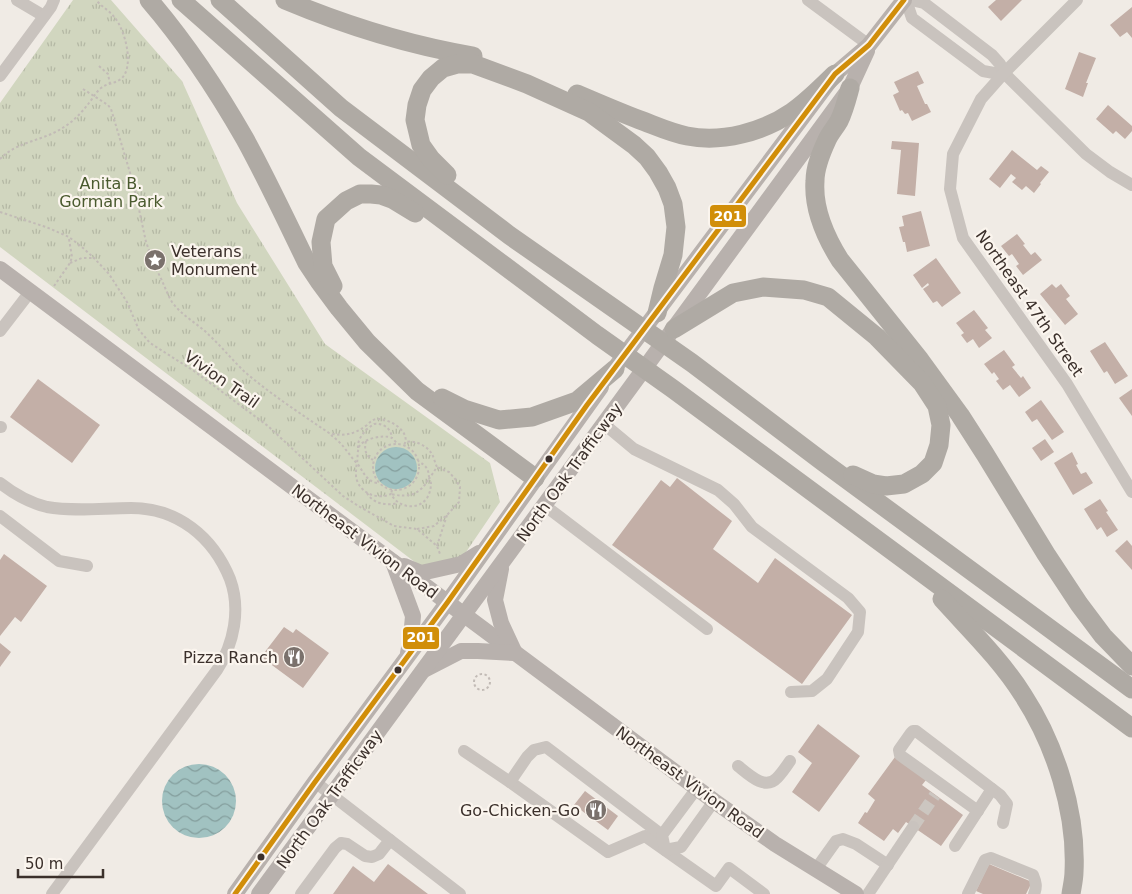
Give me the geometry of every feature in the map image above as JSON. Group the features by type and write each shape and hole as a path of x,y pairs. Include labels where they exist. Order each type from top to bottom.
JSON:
{"highway":[{"path":"149,0 191,53 222,100 246,141 307,262 339,308 367,342 417,391 535,478"},
{"path":"181,0 359,157 597,335 1132,728"},
{"path":"220,0 341,108 510,235 692,363 823,462 1132,689"},
{"path":"285,0 344,23 398,40 476,57 529,75 671,133 689,137 724,138 756,130 793,112 835,74"},
{"path":"510,235 478,199 443,172 430,159 421,145 415,120 419,97 431,78 443,68 456,64 473,64 527,84 589,112 634,144 647,157 667,188 673,204 676,227 673,256 657,313"},
{"path":"850,88 840,120 828,138 818,164 815,180 820,218 830,244 840,260 920,360 960,416 1079,604 1103,636 1132,666"},
{"path":"469,239 435,227 392,199 381,195 360,194 346,201 326,219 321,242 323,266 334,288 410,371 440,397 464,410 499,420 532,417 577,402 615,369"},
{"path":"674,329 733,293 763,287 804,290 828,297 877,337 922,383 937,406 941,425 939,445 933,462 922,474 904,484 886,486 873,484 823,462"},
{"path":"918,572 1003,667 1023,694 1049,743 1060,774 1070,817 1074,850 1074,873 1070,894"}],"main road":[{"name":"North Oak Trafficway","path":"235,894 447,603 587,405 835,74 869,45 905,0"},
{"name":"North Oak Trafficway","path":"259,894 850,88 869,45"},
{"name":"Northeast Vivion Road","path":"0,269 714,801 775,844 856,894"},
{"path":"464,615 479,573 579,436 587,405"},
{"path":"392,562 421,573 461,564 484,550"},
{"path":"392,562 413,616 407,657"},
{"path":"424,670 461,651 515,652 501,623 495,600 502,563"}],"street":[{"path":"17,0 44,16"},
{"path":"0,76 54,0"},
{"path":"808,0 869,45"},
{"path":"905,0 912,18 983,71 1004,73"},
{"path":"911,0 924,4 992,55 1000,64 1004,73 1086,154 1110,172 1132,184"},
{"name":"Northeast 47th Street","path":"1078,0 1004,73 981,99 953,154 950,189 963,238 1067,384 1132,492"},
{"path":"0,331 30,292"},
{"path":"604,424 634,448 718,490 734,504 752,527 848,598 860,612 858,632 827,679 812,691 791,692"},
{"path":"0,483 22,498 47,507 65,509 134,508 166,513 194,529 206,540 224,566 231,582 234,598 235,615 233,631 230,646 224,660 52,894"},
{"path":"544,506 707,629"},
{"path":"0,516 59,561 87,566"},
{"path":"978,811 939,790 900,755 899,750 913,731 916,731 1000,795 1007,804 1004,823"},
{"path":"510,782 534,750 546,747 662,835 665,850"},
{"path":"464,751 608,852 645,836 716,886 729,868 764,894"},
{"path":"738,766 757,780 768,783 776,780 790,761"},
{"path":"315,782 460,894"},
{"path":"662,835 697,788"},
{"path":"955,846 992,789"},
{"path":"665,850 681,847 714,801"},
{"path":"868,894 913,827"},
{"path":"816,870 836,841 843,839 856,844 888,864"},
{"path":"302,894 335,848 341,844 348,844 364,856 372,858 380,854 390,840"},
{"path":"968,894 985,860 991,858 1033,875 1036,882 1034,894"}],"path":[{"path":"0,159 8,152 24,144 62,129 80,114 100,88 121,79 126,71 127,48 124,34 114,17 96,0"},
{"path":"99,66 108,74 110,84"},
{"path":"83,89 108,105 111,109 134,186 149,250 146,261 155,269 172,301 188,318 220,344 235,362 257,382 343,445 366,477 374,483 392,490 405,489 411,485 419,468 418,461 413,452 404,445 397,444 385,446 380,450 373,460 373,472 378,483"},
{"name":"Vivion Trail","path":"0,212 46,227 69,237 94,258 109,274 127,302 139,330 150,343 194,371 268,426 343,496 394,526 417,530 437,546"},
{"path":"54,286 72,257 69,237"},
{"path":"70,262 82,258 94,258"},
{"path":"329,433 338,435 356,433 372,420 378,418 392,423 400,429 405,436 406,442 404,445"},
{"path":"358,451 357,445 359,440 368,428 374,424 385,426 397,444"},
{"path":"392,438 384,436 362,442 358,451 356,476 357,481 369,497 379,503 398,503"},
{"path":"366,441 367,455 373,460"},
{"path":"367,493 378,496 415,494 426,484 436,467 432,455 419,443 406,442"},
{"path":"392,490 393,499 406,506 420,504 426,499 432,482 429,479 427,468 418,461"},
{"path":"417,530 434,526 448,515 459,502 460,487 456,480 449,472 436,467"},
{"path":"441,559 437,546 448,515"},
{"path":"478,675 486,675 490,680 489,686 485,690 480,690 474,684 475,679 478,675"}],"green space":[{"name":"Anita B. Gorman Park","path":"73,0 111,0 182,81 237,203 325,344 490,463 500,502 462,558 424,569 0,247 0,103"}],"water":[{"path":"400,447 408,450 414,456 417,468 414,480 408,486 392,489 384,486 378,480 375,464 378,456 384,450"},
{"path":"199,764 213,767 225,775 233,787 236,801 233,815 225,827 213,835 199,838 185,835 173,827 165,815 162,801 165,787 173,775 185,767"}],"building":[{"path":"996,0 1022,0 1001,21 988,7"},
{"path":"1132,7 1132,38 1127,32 1120,37 1110,25"},
{"path":"1079,52 1096,58 1086,83 1088,83 1083,97 1065,89"},
{"path":"918,71 924,83 917,86 931,112 912,121 908,113 905,114 902,110 900,111 893,95 899,92 894,82"},
{"path":"1108,105 1132,126 1132,131 1125,139 1116,131 1113,134 1096,119"},
{"path":"892,141 919,143 915,196 897,194 901,150 891,149"},
{"path":"1012,150 1037,170 1041,166 1049,172 1034,193 1026,186 1022,190 1012,182 1016,178 1011,174 1000,188 989,179"},
{"path":"921,211 930,246 907,252 899,227 904,226 902,216"},
{"path":"1017,234 1031,255 1035,252 1042,260 1023,275 1016,266 1019,264 1012,254 1009,256 1001,246"},
{"path":"936,258 961,293 942,307 937,301 933,303 923,289 929,285 928,283 922,288 913,275"},
{"path":"1052,284 1056,288 1061,284 1070,296 1066,299 1078,314 1065,325 1040,294"},
{"path":"974,310 988,328 985,330 992,338 979,348 973,339 967,343 961,335 964,333 956,323"},
{"path":"1105,342 1128,376 1115,384 1107,371 1104,373 1090,351"},
{"path":"1004,350 1015,365 1012,367 1021,378 1023,376 1031,388 1019,397 1010,385 1003,390 996,381 999,379 994,372 992,374 984,364"},
{"path":"38,379 100,425 72,463 10,417"},
{"path":"1132,389 1132,416 1119,398"},
{"path":"1041,400 1064,432 1052,440 1037,419 1032,422 1025,412"},
{"path":"1045,439 1054,452 1041,461 1032,448"},
{"path":"1072,452 1081,474 1086,472 1093,483 1073,495 1054,463"},
{"path":"677,478 732,521 713,549 758,583 775,558 852,615 802,684 612,545 661,480 670,487"},
{"path":"1100,499 1118,530 1107,537 1101,527 1097,530 1084,509"},
{"path":"1127,540 1132,546 1132,570 1115,551"},
{"path":"4,554 47,586 21,622 15,617 0,636 0,560"},
{"name":"Pizza Ranch","path":"284,627 293,633 296,629 329,653 303,688 261,657"},
{"path":"0,643 11,652 0,667"},
{"path":"818,724 860,756 819,812 792,792 812,763 798,752"},
{"path":"895,757 926,780 922,785 963,815 941,846 906,822 898,833 893,829 884,841 858,823 875,800 868,794"},
{"name":"Go-Chicken-Go","path":"585,791 618,816 608,830 574,805"},
{"path":"388,864 428,894 333,894 353,866 374,882"},
{"path":"989,864 1032,882 1026,894 983,894 976,891"}],"tunnel":[{"path":"913,827 935,795"}],"transit line":[{"name":"201","path":"235,894 447,603 587,405 835,74 869,45 904,0"}],"place":[{"name":"Veterans Monument","path":"155,260"},
{"name":"Pizza Ranch","path":"294,657"},
{"name":"Go-Chicken-Go","path":"596,810"}]}
